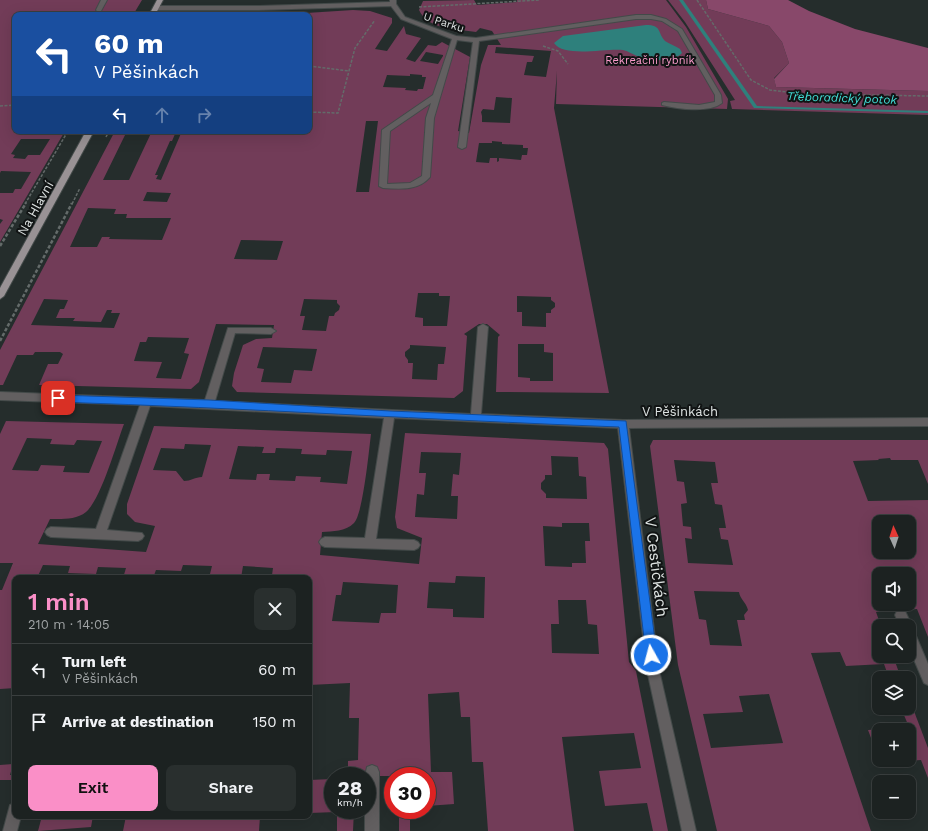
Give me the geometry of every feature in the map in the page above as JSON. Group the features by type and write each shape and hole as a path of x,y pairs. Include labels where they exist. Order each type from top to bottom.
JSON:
{"main road":[{"path":"154,12 160,0"},
{"name":"Na Hlavní","path":"0,296 88,134"}],"street":[{"path":"99,10 104,0"},
{"path":"297,7 298,0"},
{"path":"156,8 297,7 394,4"},
{"name":"U Parku","path":"394,4 403,18 454,38 476,40 636,17 651,17 664,20 680,30 718,95 719,103 710,107 688,107 664,104"},
{"path":"436,96 386,130 383,186 408,187 419,184 426,177 430,118 454,38"},
{"path":"462,147 476,40"},
{"path":"476,418 483,327"},
{"path":"209,404 231,330 271,331"},
{"name":"V Pěšinkách","path":"0,396 209,404 390,414 623,424 928,422"},
{"path":"100,534 146,402"},
{"path":"370,544 390,414"},
{"name":"V Cestičkách","path":"623,424 653,670 689,831"},
{"path":"50,532 138,536"},
{"path":"325,542 414,545"},
{"path":"916,650 928,679"},
{"path":"10,831 13,819"},
{"path":"372,819 372,831"}],"path":[{"path":"394,4 541,0"},
{"path":"697,0 751,80 770,90 803,94 928,96"},
{"path":"312,112 338,113 355,48 375,20"},
{"path":"312,66 349,70"},
{"path":"0,106 12,105"},
{"path":"0,246 66,134"},
{"path":"106,138 108,134"},
{"path":"0,342 82,183"}],"green space":[{"path":"0,0 142,0 135,12 12,12 12,134 63,134 0,242 0,224 3,220 0,219 0,193 13,193 15,189 21,189 31,172 1,171 0,173","holes":["21,139 50,139 40,155 28,155 25,159 13,158 15,155 11,154"]},
{"name":"Rekreační rybník","path":"474,0 477,5 517,2 517,0 666,0 686,27 728,99 727,109 556,104 557,71 554,108 609,393 496,392 498,337 500,335 487,324 479,324 464,334 467,336 463,391 454,398 237,392 232,386 234,373 243,345 256,339 272,338 274,325 216,324 199,382 191,389 39,385 48,364 58,364 63,354 60,352 35,352 33,355 17,355 3,385 0,385 0,350 113,134 126,134 103,180 129,180 151,134 175,134 172,141 170,141 155,175 158,175 156,179 161,180 181,134 312,134 312,13 353,10 370,11 392,18 392,23 375,49 387,51 404,26 406,34 421,38 406,59 415,62 428,45 436,46 442,42 470,57 458,131 469,133 481,65 488,45 501,45 492,31 480,28 476,32 436,25 423,17 419,10 423,1","holes":["496,47 551,51 546,77 524,75 527,62 532,62 534,56 495,53","426,52 443,55 438,64 420,61","410,74 422,75 422,77 426,77 423,89 418,89 417,91 405,90 406,88 383,87 387,75 410,76","496,97 512,98 510,123 482,122 481,112 483,109 494,110","366,121 378,121 369,192 356,192","492,141 502,142 502,144 523,145 523,148 528,148 527,155 522,155 521,160 499,158 499,161 497,162 497,158 490,158 489,163 476,162 479,143 492,143","147,192 171,193 167,202 143,201","88,208 116,209 114,214 127,214 126,218 171,218 162,240 109,239 110,237 102,237 97,247 70,247","241,240 283,241 277,260 234,259","418,293 439,293 439,296 450,296 447,326 423,326 423,318 415,317","517,296 551,297 551,300 555,303 555,307 551,310 551,313 546,313 546,327 522,326 522,312 517,312","44,299 68,300 64,309 60,309 56,318 75,318 73,321 101,322 107,310 112,310 111,313 120,313 114,328 31,325","304,299 337,300 337,303 340,306 339,310 334,316 329,316 326,331 302,330 305,316 300,316","148,337 189,338 184,353 189,354 181,379 156,378 162,362 134,361 140,342 146,342","518,344 544,344 544,352 553,353 553,381 530,381 530,378 518,377","410,345 446,347 444,364 438,364 437,380 412,379 413,363 408,363 405,352 410,348","263,347 317,349 312,371 294,370 291,383 261,382 264,369 257,368"]},
{"path":"668,0 706,0 708,9 769,26 782,42 789,63 774,78 776,87 928,91 928,115 732,109 730,101 735,100 685,22"},
{"path":"6,421 124,424 103,484 92,505 82,515 69,518 50,519 38,544 146,552 155,526 135,522 127,514 127,504 154,426 371,434 365,481 357,517 354,523 347,528 322,532 320,555 419,564 422,538 397,528 395,517 405,433 604,443 608,449 629,662 636,671 668,831 653,831 647,803 605,806 599,771 641,768 634,733 562,737 574,831 488,831 483,762 472,762 470,717 461,717 459,692 428,694 431,767 384,767 384,776 376,776 376,767 348,767 348,761 358,760 359,718 349,718 350,683 312,685 312,575 272,575 273,568 243,566 242,575 210,575 212,566 183,565 181,571 156,570 154,575 124,575 126,568 98,567 96,574 68,573 70,566 43,565 38,575 12,575 12,688 0,689 0,590 2,590 13,563 0,563 0,434","holes":["27,438 52,439 50,444 74,445 77,440 102,441 89,473 63,472 65,466 41,465 38,471 12,470","185,444 211,445 202,477 184,481 176,471 153,470 161,448 184,449","238,446 264,447 262,453 275,453 276,448 302,449 301,454 326,455 327,450 352,451 347,484 320,482 321,477 296,476 295,481 269,480 270,474 257,474 256,480 229,479","421,452 461,453 459,475 453,474 451,496 458,496 457,519 415,517 417,494 424,495 426,473 419,473","551,456 578,457 579,476 586,477 587,499 546,498 546,494 541,489 541,483 545,479 545,475 552,475","562,523 589,523 590,541 585,541 586,563 572,563 572,567 545,566 543,526 562,527","456,576 485,577 484,618 453,617 453,609 427,608 429,582 455,583","343,582 398,585 396,613 381,613 379,623 332,621 336,595 341,595","558,600 586,600 588,624 597,625 599,654 552,653 551,624 559,624"]},
{"path":"653,440 928,440 928,484 918,460 891,460 890,458 853,461 868,501 928,500 928,637 916,609 916,567 872,567 872,611 890,611 876,612 878,619 872,619 872,663 896,663 898,671 886,671 884,664 846,666 840,652 811,653 871,831 717,831 678,665 650,446","holes":["674,460 715,462 718,483 711,483 715,504 722,505 726,528 719,528 721,539 728,540 733,565 688,563 685,538 692,539 691,527 683,526 681,504 687,503 684,482 677,481","694,591 739,592 748,610 744,615 745,620 737,620 742,646 710,645 706,620 699,619","769,694 783,743 711,748 703,714 743,712 739,696"]},
{"path":"904,715 915,715 928,748 928,778 921,760 916,760 916,723 907,723"},
{"path":"868,730 872,730 872,741"},
{"path":"12,764 10,775 12,775 12,780 0,780 0,765"},
{"path":"436,772 452,772 454,804 436,805"},
{"path":"324,779 324,812 312,813 312,780"},
{"path":"41,819 92,819 91,827 38,831"},
{"path":"125,819 260,819 259,831 123,831"},
{"path":"337,819 354,819 353,831 337,831"},
{"path":"399,819 410,819 410,831 399,831"}],"shaded area":[{"path":"706,0 788,0 809,11 855,29 928,48 928,91 776,87 774,79 789,63 782,42 769,26 708,9"}],"water":[{"path":"646,25 655,26 665,41 680,49 682,53 673,59 654,60 637,56 623,50 567,50 559,48 554,43 563,36"}],"waterway":[{"name":"Třeboradický potok","path":"681,0 756,107 928,112"}],"route":[{"path":"58,398 623,424 651,655"}]}
